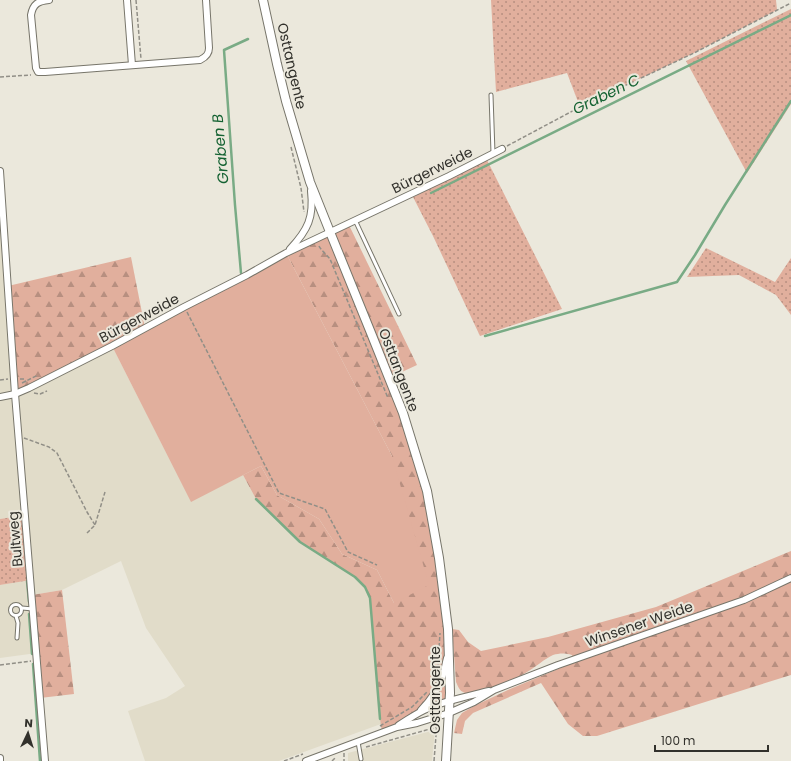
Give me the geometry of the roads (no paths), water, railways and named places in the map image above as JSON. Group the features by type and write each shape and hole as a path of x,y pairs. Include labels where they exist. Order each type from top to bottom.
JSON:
{"main road":[{"name":"Osttangente","path":"263,0 284,94 310,182 403,413 427,491 440,558 448,628 449,713 446,761"}],"street":[{"path":"49,0 39,2 34,5 31,15 36,68 38,72 200,60 206,57 210,48 206,0"},
{"path":"126,0 132,66"},
{"name":"Bürgerweide","path":"0,397 15,394 119,342 286,253 449,176 502,149"},
{"name":"Bultweg","path":"0,171 15,394 45,761"},
{"name":"Bürgerweide","path":"286,253 305,232 309,222 312,199 310,182"},
{"name":"Winsener Weide","path":"396,727 417,723 449,713 474,702 494,690 558,664 744,600 791,578"},
{"path":"306,761 359,745 396,727 416,714 426,705 435,693 442,677 449,649"},
{"name":"Winsener Weide","path":"416,714 428,708 471,695 494,690"}],"lane":[{"path":"490,95 493,154"},
{"path":"355,220 398,314"},
{"path":"17,638 18,623 16,616 11,612 12,606 19,605 22,608 33,609"},
{"path":"16,616 20,614 22,608"},
{"path":"359,745 361,759"}],"waterway":[{"name":"Graben C","path":"431,193 791,15"},
{"name":"Graben B","path":"241,273 224,50 248,39"},
{"path":"485,336 677,282 791,101"},
{"path":"256,499 300,542 355,577 365,587 370,598 380,719"},
{"path":"27,581 29,602"},
{"path":"29,614 32,654"},
{"path":"33,664 40,761"}]}
